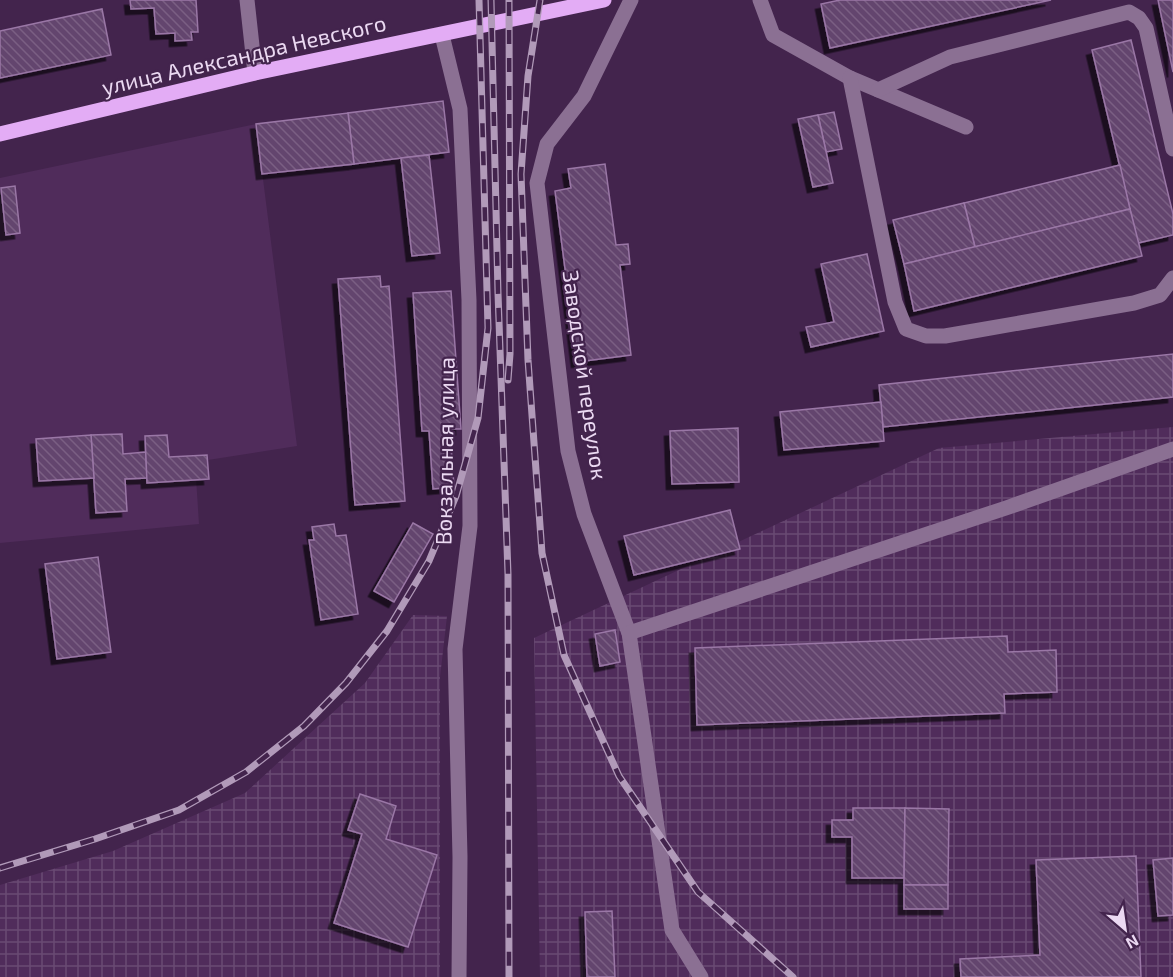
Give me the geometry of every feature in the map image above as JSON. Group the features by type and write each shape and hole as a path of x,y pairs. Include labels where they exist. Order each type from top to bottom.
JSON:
{"main road":[{"name":"улица Александра Невского","path":"0,134 255,73 604,0"}],"street":[{"path":"247,0 255,73"},
{"name":"Заводской переулок","path":"631,0 584,96 547,144 537,183 568,451 584,514 629,633 672,930 701,977"},
{"path":"760,0 773,35 850,78 966,127"},
{"path":"879,90 951,57 1129,12 1139,18 1146,28 1173,149"},
{"name":"Вокзальная улица","path":"442,35 460,109 469,300 470,526 455,649 460,857 459,977"},
{"path":"850,78 895,302 906,329 926,336 945,336 1134,303 1160,295 1173,278"},
{"path":"629,633 1006,508 1173,449"}],"shaded area":[{"path":"256,124 297,446 195,462 199,524 0,543 0,178"},
{"path":"1173,427 1173,977 540,977 534,638 939,448"},
{"path":"413,615 447,616 440,677 440,977 0,977 0,885 113,851 245,793 365,683"}],"building":[{"path":"130,0 196,0 198,32 191,32 192,40 175,41 175,33 156,34 154,8 131,9"},
{"path":"840,0 1051,0 830,48 821,4"},
{"path":"1158,0 1173,0 1173,72"},
{"path":"102,9 111,55 0,78 0,31"},
{"path":"1131,40 1173,214 1173,235 1138,243 1092,50"},
{"path":"443,101 449,152 354,164 348,113"},
{"path":"834,112 842,149 826,152 818,115"},
{"path":"348,113 354,164 262,174 256,124"},
{"path":"818,115 833,183 813,187 798,119"},
{"path":"429,155 440,253 412,256 401,158"},
{"path":"605,164 616,245 628,244 630,264 620,265 631,355 577,362 555,191 571,188 568,169"},
{"path":"1120,165 1130,209 975,247 964,203"},
{"path":"15,186 20,233 6,235 1,188"},
{"path":"964,203 975,247 904,264 893,220"},
{"path":"1130,209 1142,256 914,311 904,264"},
{"path":"867,254 884,331 811,347 806,327 834,322 821,264"},
{"path":"380,276 381,287 389,286 405,501 355,505 338,279"},
{"path":"451,291 461,429 450,429 454,487 433,489 429,431 422,431 413,293"},
{"path":"1173,354 1173,397 883,427 879,385"},
{"path":"881,402 884,441 784,450 780,412"},
{"path":"738,428 739,482 672,484 670,431"},
{"path":"122,434 123,454 146,452 147,478 125,479 127,511 96,513 91,435"},
{"path":"91,435 94,478 39,481 36,439"},
{"path":"167,435 169,457 207,455 209,479 147,483 145,436"},
{"path":"730,510 740,549 634,575 624,536"},
{"path":"413,523 433,534 394,602 374,591"},
{"path":"334,524 336,536 346,535 358,614 321,620 309,540 314,540 312,527"},
{"path":"98,557 111,652 57,659 45,564"},
{"path":"615,630 620,662 600,666 595,634"},
{"path":"1007,636 1008,652 1056,650 1057,692 1004,694 1005,713 697,725 695,648"},
{"path":"360,794 396,806 386,839 437,855 408,947 334,923 362,834 348,830"},
{"path":"853,808 905,808 904,878 852,878 852,837 832,837 832,820 853,820"},
{"path":"905,808 949,809 948,885 904,885"},
{"path":"1136,856 1141,977 961,977 960,959 1040,955 1036,860"},
{"path":"1173,858 1173,915 1158,916 1153,860"},
{"path":"904,885 948,885 948,909 904,909"},
{"path":"612,911 615,977 587,977 585,912"}],"railway":[{"path":"0,868 179,810 246,772 304,726 346,683 387,631 429,561 456,496 478,418 488,328 479,0"},
{"path":"491,0 508,574 509,977"},
{"path":"508,380 510,354 509,0"},
{"path":"540,0 528,76 521,174 528,360 542,553 564,655 619,776 698,892 793,977"}]}
